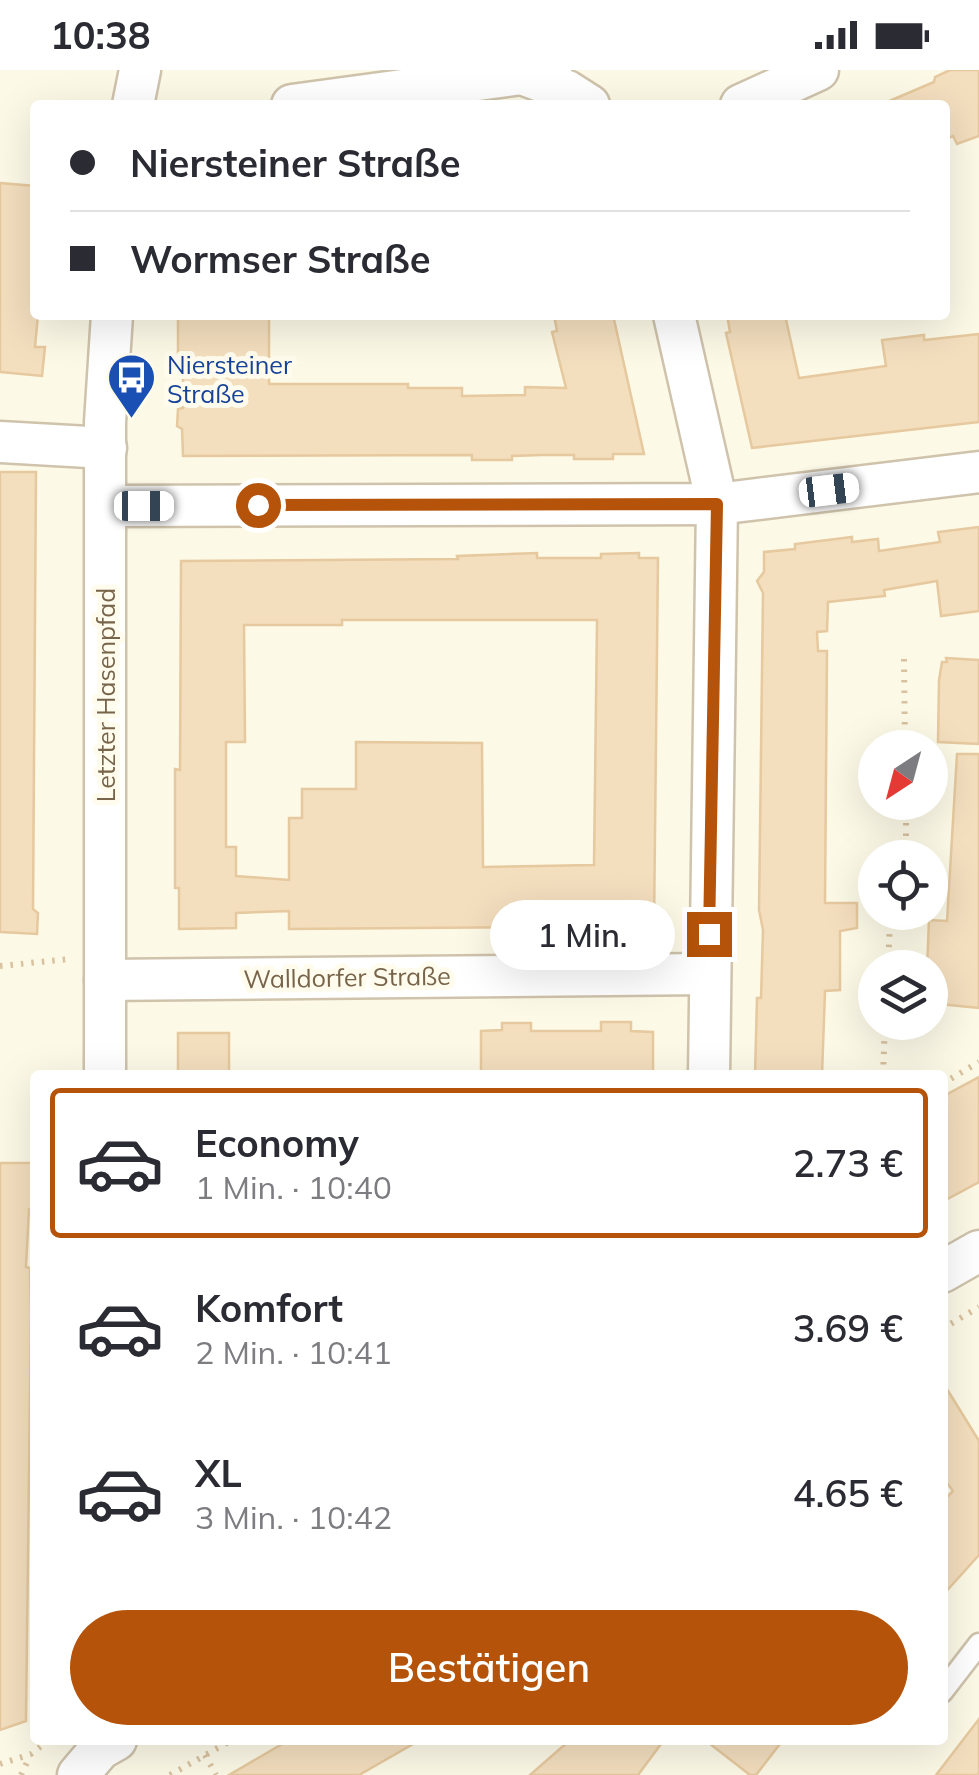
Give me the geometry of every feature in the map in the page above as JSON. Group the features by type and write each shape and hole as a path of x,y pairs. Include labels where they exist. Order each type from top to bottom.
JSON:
{"street":[{"path":"134,100 140,70"},
{"path":"751,100 818,70"},
{"path":"329,100 536,72 581,100"},
{"name":"Letzter Hasenpfad","path":"104,1070 106,448 112,320"},
{"path":"675,320 717,504 709,1070"},
{"path":"0,442 106,448"},
{"path":"106,506 717,504 979,472"},
{"name":"Walldorfer Straße","path":"105,967 708,974"},
{"path":"948,1269 979,1251"}],"lane":[{"path":"948,1684 979,1644"}],"path":[{"path":"904,659 905,730"},
{"path":"0,966 105,967"},
{"path":"883,1070 884,1040"},
{"path":"948,1080 979,1062"},
{"path":"948,1325 979,1307"},
{"path":"0,1764 31,1754 43,1745"},
{"path":"170,1775 224,1745"},
{"path":"20,1775 31,1754"},
{"path":"205,1756 216,1775"}],"building":[{"path":"950,70 979,70 979,136 957,144 953,136 950,138 950,100 892,100 934,82 935,77"},
{"path":"0,183 30,186 30,320 38,320 35,347 45,347 42,376 0,372"},
{"path":"178,320 269,320 269,384 408,384 408,388 462,388 462,396 525,395 525,387 566,388 552,332 557,331 555,320 614,320 644,454 613,454 613,459 512,456 512,460 472,460 472,455 183,456 182,429 177,426 178,409 183,408 183,355 178,355"},
{"path":"728,320 786,320 799,378 886,366 882,340 979,334 979,422 752,448 726,333 730,332"},
{"path":"0,472 36,472 33,909 38,913 37,934 0,932"},
{"path":"979,527 979,611 941,616 937,581 884,590 885,596 828,602 827,631 817,632 818,651 827,651 825,903 857,903 857,928 840,931 840,990 825,991 822,1070 755,1070 763,930 759,910 763,593 757,581 764,572 764,552 852,537 852,542 878,539 879,551 940,542 938,532"},
{"path":"537,553 537,558 601,558 601,554 639,553 639,558 658,558 654,926 289,929 289,911 236,913 236,928 179,929 175,769 180,770 181,561 458,559 457,556","holes":["342,620 597,620 594,865 483,867 482,743 356,742 356,789 302,789 302,818 289,818 289,880 236,876 236,847 226,847 226,742 245,742 244,625 342,625"]},
{"path":"946,658 979,660 979,744 948,742 948,730 938,730 939,680 942,662 947,662"},
{"path":"957,754 979,754 979,1008 948,1005 948,950 928,950 929,930 948,930"},
{"path":"601,1022 631,1022 631,1031 653,1032 653,1070 481,1070 481,1031 502,1030 502,1023 531,1023 531,1031 601,1031"},
{"path":"178,1033 229,1033 229,1070 178,1070"},
{"path":"979,1077 979,1182 948,1199 948,1094"},
{"path":"0,1163 30,1163 26,1267 30,1268 30,1395 26,1721 0,1730"},
{"path":"948,1391 979,1441 979,1555 948,1589 948,1496 953,1491 948,1484"},
{"path":"979,1719 979,1775 936,1775"},
{"path":"280,1745 411,1745 359,1775 229,1775"},
{"path":"564,1745 660,1745 638,1775 530,1775"},
{"path":"711,1745 779,1745 756,1775 750,1775"}],"place":[{"name":"Niersteiner Straße","path":"132,420"}],"route":[{"path":"258,505 717,504 709,934"}]}
